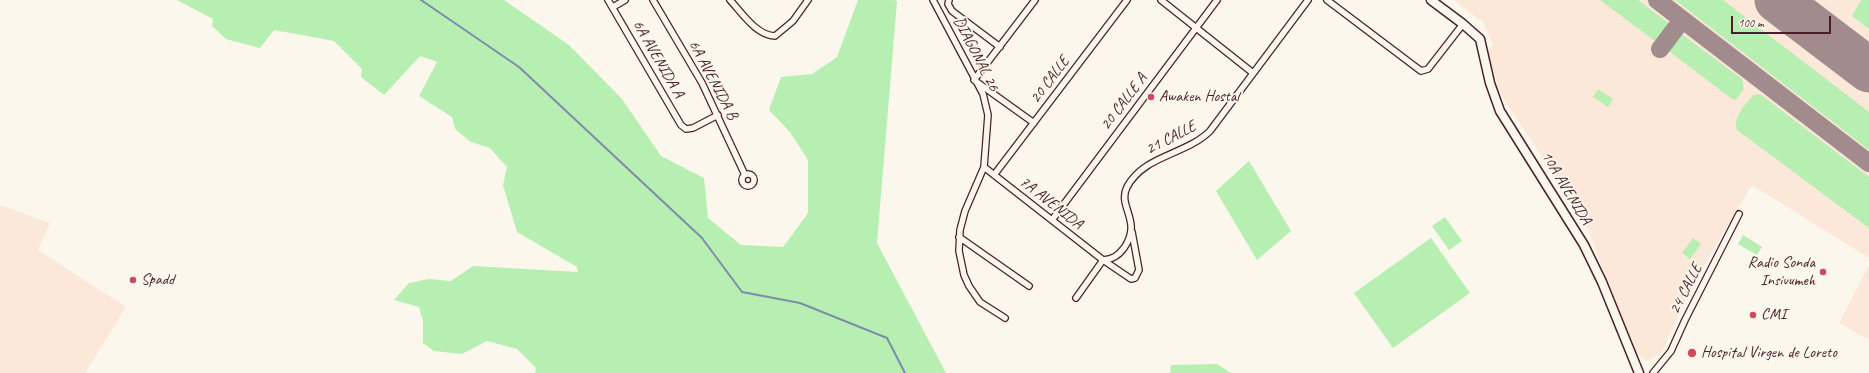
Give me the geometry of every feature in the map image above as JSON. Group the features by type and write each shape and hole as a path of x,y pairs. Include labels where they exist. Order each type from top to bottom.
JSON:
{"main road":[{"name":"10A AVENIDA","path":"1431,0 1463,24 1480,40 1490,83 1500,111 1580,238 1599,276 1639,373"}],"street":[{"name":"6A AVENIDA A","path":"610,0 681,125 686,129 693,128 718,115"},
{"path":"613,7 625,0"},
{"name":"6A AVENIDA B","path":"653,0 702,83 745,175"},
{"path":"730,0 759,31 770,36 775,36 793,21 808,0"},
{"name":"DIAGONAL 26","path":"934,0 974,80 983,94 988,115 984,167 965,211 959,237 961,262 969,286 980,302 1005,318"},
{"path":"1034,123 974,80 1036,0"},
{"name":"20 CALLE","path":"994,175 1127,0"},
{"path":"1161,0 1253,73"},
{"name":"20 CALLE A","path":"1052,220 1217,0"},
{"name":"21 CALLE","path":"1103,260 1132,279 1139,273 1140,266 1132,232 1132,222 1125,202 1124,194 1132,179 1146,166 1194,144 1204,137 1308,0"},
{"path":"1327,0 1421,71 1428,69 1463,24"},
{"path":"949,2 949,8 956,15 1000,47"},
{"name":"7A AVENIDA","path":"984,167 1103,260"},
{"name":"24 CALLE","path":"1653,373 1671,351 1685,320 1739,214"},
{"path":"1076,298 1103,260 1110,259 1117,255 1128,241 1132,232"},
{"path":"959,237 1029,286"}],"shaded area":[{"path":"1453,0 1869,0 1869,258 1752,185 1693,284 1661,354 1647,361 1637,354 1583,218 1501,95 1487,51 1493,45 1483,22"},
{"path":"0,205 50,223 38,250 126,307 85,373 0,373"},
{"path":"1869,265 1869,340 1839,323"}],"green space":[{"path":"177,0 504,0 569,45 622,99 661,156 704,178 708,218 741,245 783,247 808,213 808,160 790,132 769,110 781,77 812,74 837,57 858,0 895,0 897,2 877,243 946,373 535,373 536,368 517,349 487,341 462,354 434,351 423,343 423,321 419,307 394,300 409,283 429,279 451,281 473,266 578,272 577,267 517,232 503,185 507,167 490,148 471,142 455,129 452,117 419,96 437,62 420,56 384,95 361,77 362,69 334,41 274,30 260,48 226,39 212,26 213,19"},
{"path":"1600,0 1638,0 1670,24 1671,28 1661,40 1655,41"},
{"path":"1675,0 1723,0 1869,112 1869,150"},
{"path":"1861,0 1869,0 1869,29 1852,16"},
{"path":"1678,35 1683,35 1742,79 1744,89 1736,100 1732,99 1670,52 1670,46"},
{"path":"1598,89 1613,99 1608,107 1593,97"},
{"path":"1760,94 1869,177 1869,228 1737,130 1736,121 1740,111 1753,95"},
{"path":"1249,161 1291,231 1257,260 1216,191"},
{"path":"1445,217 1462,241 1449,250 1432,226"},
{"path":"1743,235 1762,247 1757,255 1738,244"},
{"path":"1431,238 1470,293 1393,348 1354,293"},
{"path":"1693,238 1701,244 1690,259 1682,253"},
{"path":"1217,364 1231,373 1170,373 1171,365"}],"waterway":[{"path":"421,0 519,67 702,238 742,292 800,303 887,338 905,373"}],"taxiway":[{"path":"1657,0 1869,163"},
{"path":"1660,49 1682,20"}],"runway":[{"path":"1777,0 1869,70"}],"place":[{"name":"Awaken Hostal","path":"1151,97"},
{"name":"Radio Sonda Insivumeh","path":"1823,272"},
{"name":"Spadd","path":"133,280"},
{"name":"CMI","path":"1753,315"},
{"name":"Hospital Virgen de Loreto","path":"1692,353"}]}
